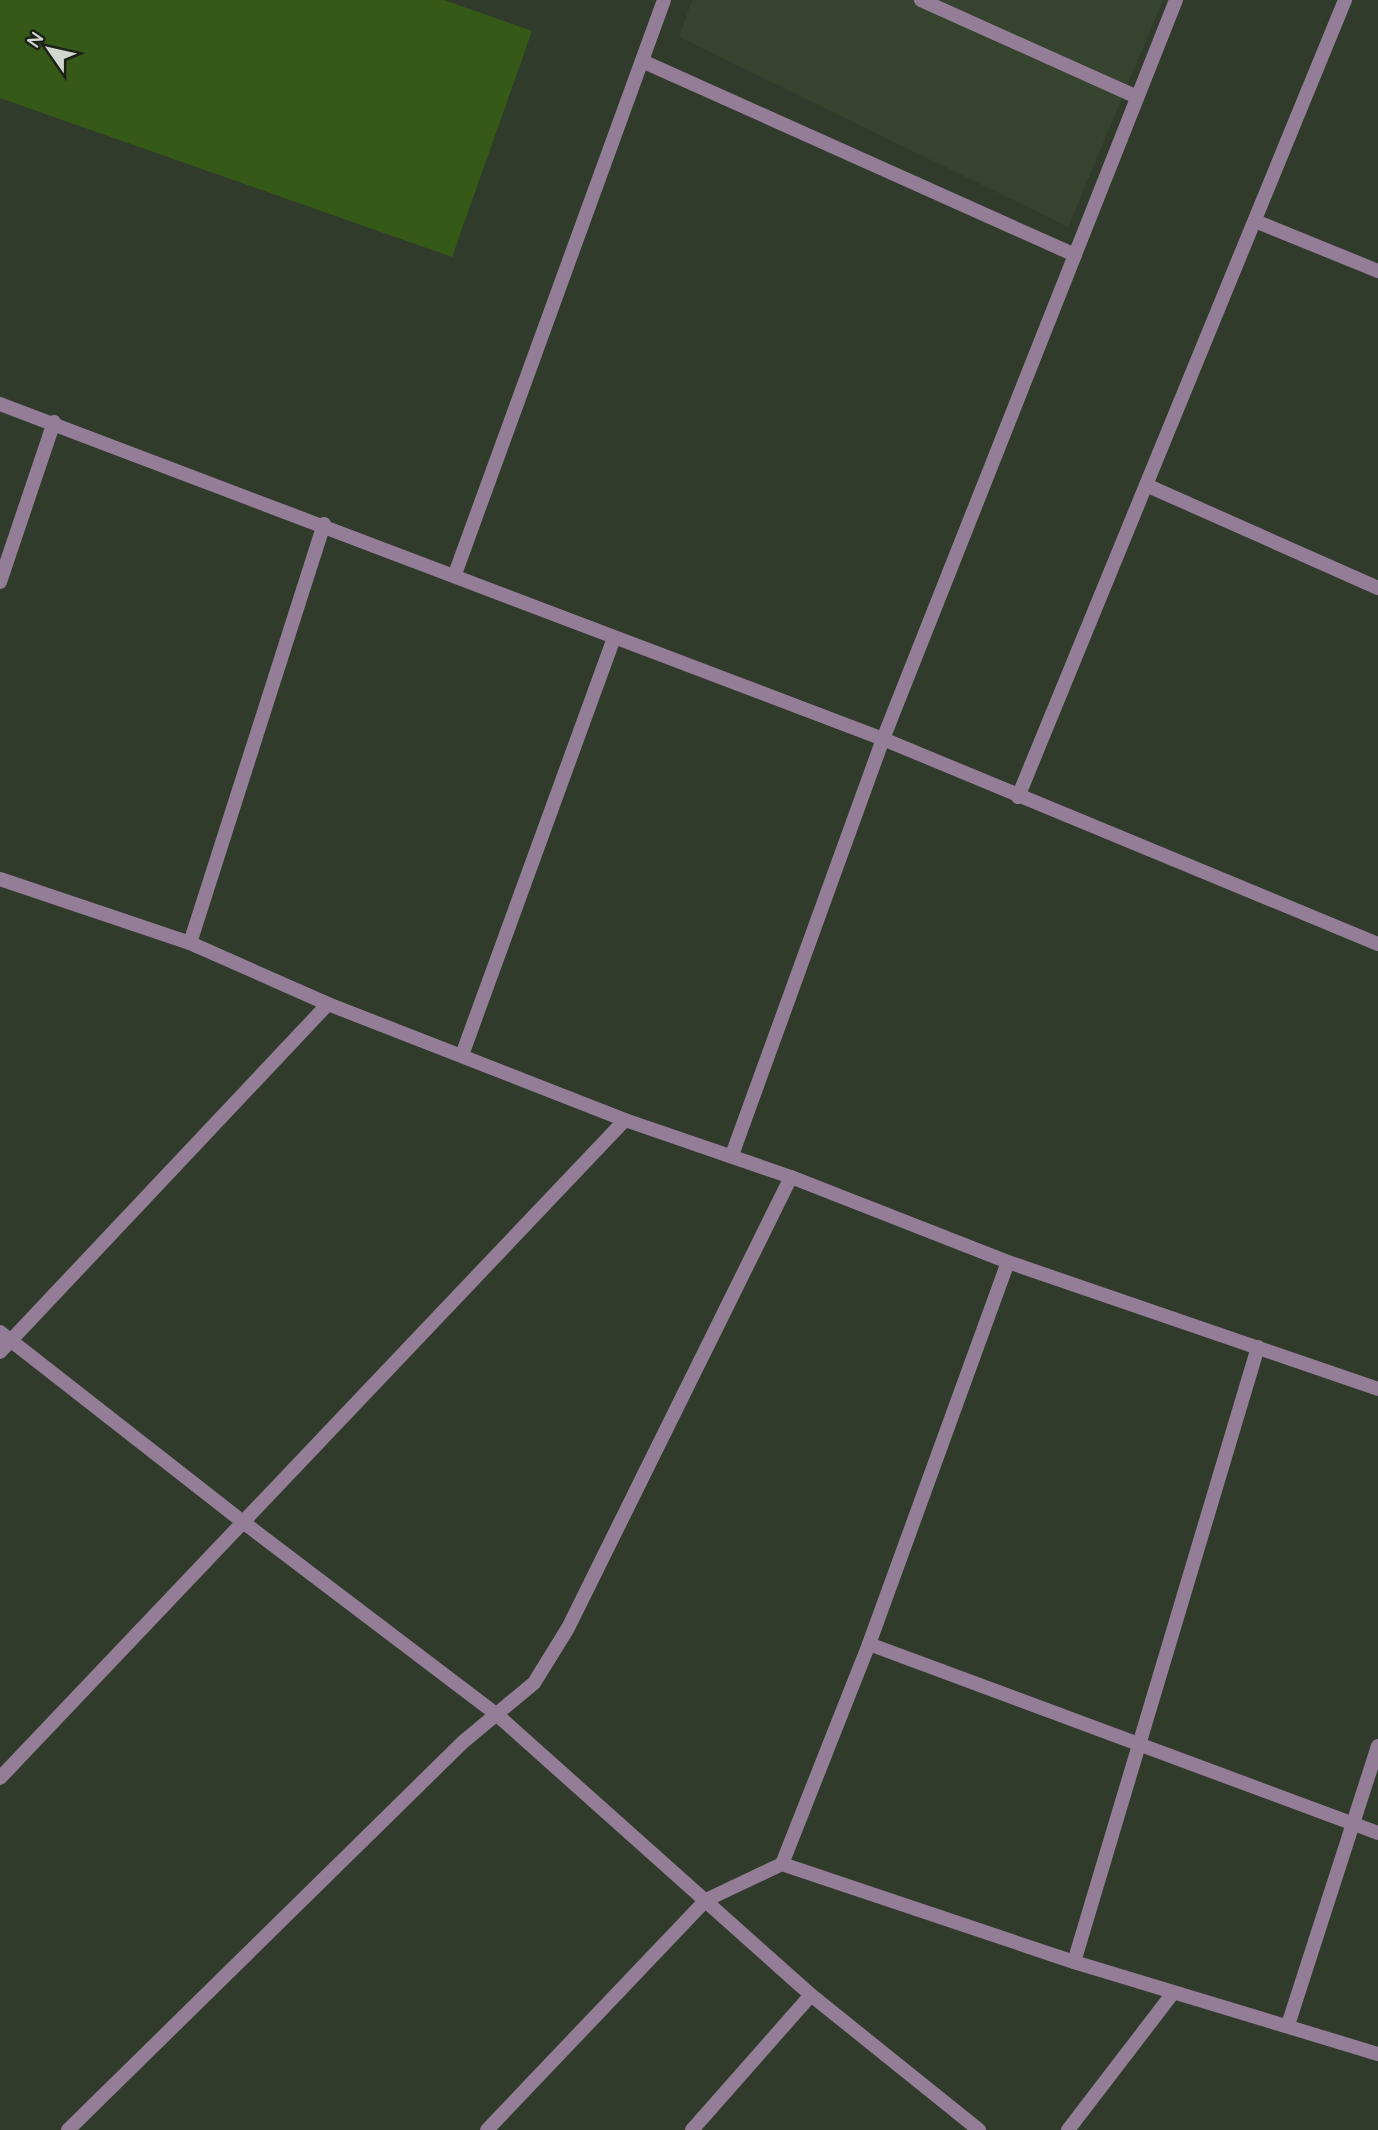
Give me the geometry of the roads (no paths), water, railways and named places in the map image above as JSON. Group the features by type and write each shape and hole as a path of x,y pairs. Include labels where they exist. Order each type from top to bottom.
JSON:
{"street":[{"path":"455,574 664,0"},
{"path":"921,0 1137,97"},
{"path":"732,1156 883,738 1176,0"},
{"path":"1018,797 1345,0"},
{"path":"642,61 1075,255"},
{"path":"1255,221 1378,271"},
{"path":"0,404 324,524 614,638 883,738 1018,797 1378,944"},
{"path":"0,582 54,422"},
{"path":"1146,485 1378,588"},
{"path":"190,943 324,524"},
{"path":"462,1055 614,638"},
{"path":"0,879 190,943 328,1004 625,1120 791,1177 1009,1262 1378,1389"},
{"path":"0,1352 6,1336 328,1004"},
{"path":"0,1778 625,1120"},
{"path":"68,2130 463,1742 534,1683 568,1628 791,1177"},
{"path":"487,2130 706,1900 782,1864 869,1644 1009,1262"},
{"path":"6,1336 243,1522 496,1714 811,1995 979,2130"},
{"path":"1074,1962 1258,1347"},
{"path":"869,1644 1378,1833"},
{"path":"1288,2025 1378,1746"},
{"path":"782,1864 1074,1962 1378,2054"},
{"path":"1068,2130 1173,1993"},
{"path":"692,2130 811,1995"}]}
